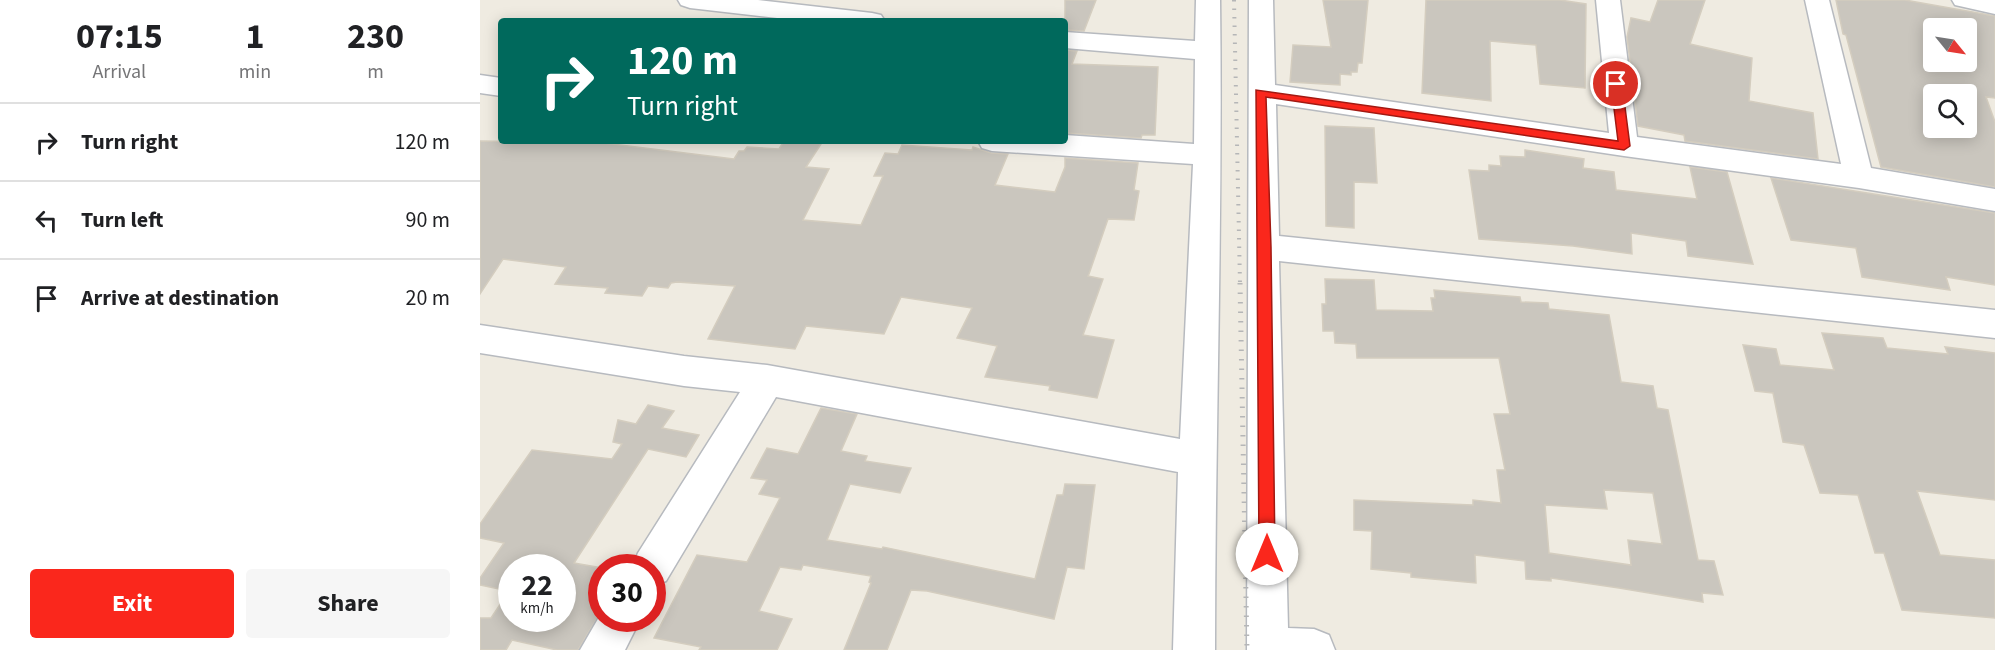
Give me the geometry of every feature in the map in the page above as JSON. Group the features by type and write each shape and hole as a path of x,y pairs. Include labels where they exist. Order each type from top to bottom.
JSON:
{"street":[{"path":"690,0 846,18"},
{"path":"1194,650 1197,459 1208,155 1208,0"},
{"path":"1260,0 1268,649 1314,650"},
{"path":"1608,0 1624,146"},
{"path":"1817,0 1859,177"},
{"path":"1964,0 1995,6"},
{"path":"1068,40 1208,51"},
{"path":"480,84 498,87"},
{"path":"1260,92 1624,146 1859,177 1995,200"},
{"path":"1038,144 1208,155"},
{"path":"1264,247 1995,324"},
{"path":"480,339 684,371 767,380 1197,459"},
{"path":"660,554 767,380"},
{"path":"601,650 612,632"}],"building":[{"path":"1065,0 1096,0 1084,31 1068,30 1068,18 1065,18"},
{"path":"1323,0 1368,0 1362,63 1358,63 1357,72 1351,72 1351,75 1340,74 1340,85 1290,82 1293,45 1331,47"},
{"path":"1426,0 1560,0 1586,4 1585,88 1540,84 1536,45 1490,41 1491,101 1422,93"},
{"path":"1658,0 1705,0 1690,44 1752,58 1749,101 1813,113 1818,159 1685,141 1684,135 1638,126 1627,37 1631,18 1650,22"},
{"path":"1836,0 1905,0 1995,16 1995,98 1986,97 1995,122 1995,187 1881,167 1846,35 1843,34"},
{"path":"1068,50 1077,51 1072,64 1158,67 1155,135 1142,135 1141,138 1068,133"},
{"path":"1325,126 1374,128 1377,183 1354,182 1354,228 1326,226"},
{"path":"480,141 498,141 498,144 612,144 734,159 739,151 744,151 747,147 779,149 782,144 821,144 806,167 829,169 803,220 861,225 883,176 874,176 885,153 898,154 902,145 972,150 973,147 991,153 1008,154 995,185 1055,192 1065,167 1065,158 1138,163 1134,190 1139,191 1134,220 1108,219 1088,276 1103,279 1083,335 1114,340 1097,398 1049,390 1050,386 985,377 997,346 957,338 972,308 901,297 884,334 806,326 795,349 708,339 735,286 677,282 671,283 668,288 648,286 642,296 605,293 608,288 555,284 566,267 503,259 480,294"},
{"path":"1525,150 1584,159 1583,168 1614,172 1616,190 1697,199 1690,167 1727,172 1753,264 1688,256 1686,241 1631,233 1632,254 1573,246 1479,239 1469,170 1489,171 1489,165 1501,166 1500,156 1525,157"},
{"path":"1771,178 1995,213 1995,285 1946,277 1950,290 1862,277 1856,248 1791,240"},
{"path":"1325,279 1374,280 1376,310 1433,311 1431,298 1435,298 1434,290 1520,297 1521,302 1548,303 1549,309 1609,315 1621,382 1653,386 1657,408 1668,410 1698,560 1714,561 1723,595 1702,593 1703,602 1551,578 1551,581 1526,579 1525,561 1475,555 1476,583 1411,577 1411,573 1371,569 1372,531 1354,530 1354,500 1473,505 1473,500 1501,503 1497,470 1505,470 1494,414 1510,414 1499,358 1357,358 1356,344 1335,343 1334,331 1323,331 1322,304 1326,304","holes":["1604,490 1653,493 1662,544 1628,540 1631,565 1549,553 1545,505 1607,509"]},
{"path":"1822,333 1883,338 1887,348 1948,354 1945,347 1995,353 1995,500 1917,491 1940,555 1995,560 1995,618 1902,610 1884,553 1875,553 1858,495 1820,493 1804,445 1783,442 1773,393 1755,391 1743,345 1776,349 1780,365 1834,370"},
{"path":"648,405 674,411 662,428 699,435 686,457 648,449 576,560 576,554 498,554 498,589 480,585 480,578 504,543 480,538 480,524 532,450 612,459 622,444 613,442 618,420 636,424"},
{"path":"821,408 857,414 841,451 867,456 865,461 911,468 900,493 850,484 827,540 882,549 883,547 1035,579 1057,495 1063,495 1065,484 1095,485 1084,569 1067,567 1054,619 927,591 911,590 887,650 844,650 871,583 869,582 871,576 803,565 801,570 780,567 759,611 792,619 777,650 699,650 701,647 654,638 657,632 666,632 666,615 697,555 747,562 780,498 759,494 767,480 751,478 767,448 798,454"},
{"path":"576,563 588,566 589,632 578,650 557,650 512,640 506,650 480,650 480,618 491,618 498,608 498,632 576,632"}],"railway":[{"path":"1234,0 1240,284"},
{"path":"1240,283 1247,650"}],"route":[{"path":"1267,554 1260,92 1624,146 1616,84"}]}
